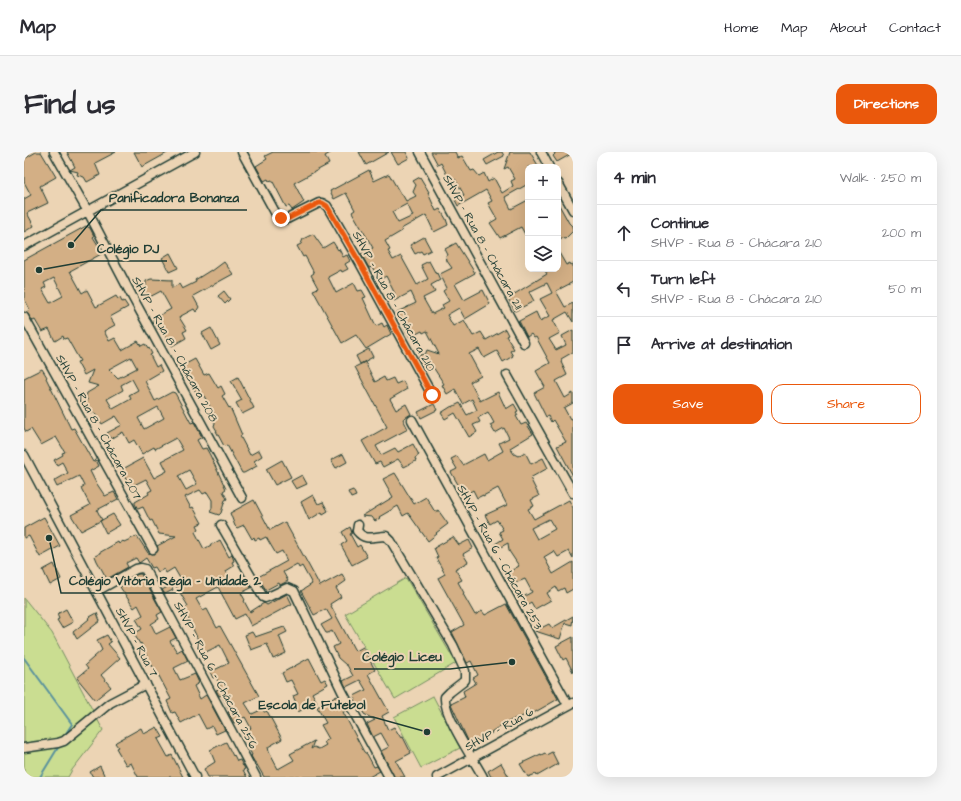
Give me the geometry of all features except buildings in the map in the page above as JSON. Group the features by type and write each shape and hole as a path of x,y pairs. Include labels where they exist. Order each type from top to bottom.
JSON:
{"street":[{"name":"SHVP - Rua 8 - Chácara 208","path":"54,152 87,210 242,498"},
{"path":"176,152 180,160"},
{"path":"24,246 195,152"},
{"name":"SHVP - Rua 8 - Chácara 210","path":"242,152 279,217 287,219 319,203 327,206 432,395"},
{"name":"SHVP - Rua 8 - Chácara 211","path":"420,152 524,343"},
{"path":"541,152 547,164"},
{"path":"561,188 573,210"},
{"name":"SHVP - Rua 8 - Chácara 207","path":"24,317 153,549"},
{"path":"507,374 573,493"},
{"name":"SHVP - Rua 6 - Chácara 253","path":"412,420 570,704"},
{"name":"SHVP - Rua 7","path":"24,455 28,471 97,591 192,776"},
{"path":"221,525 263,597 270,596 287,588 294,591 342,690 388,777"},
{"path":"358,525 357,531 362,536 371,539 386,536 392,541 453,644 465,671 465,680 460,686 445,697 445,706 483,777"},
{"name":"SHVP - Rua 6 - Chácara 256","path":"97,591 136,569 145,569 256,777"},
{"path":"24,748 64,741 110,703 146,684"},
{"name":"SHVP - Rua 6","path":"437,777 570,704"}],"green space":[{"path":"406,578 456,663 395,699 345,614"},
{"path":"24,598 52,633 103,730 68,777 24,777"},
{"path":"433,696 460,748 421,768 394,717"}],"waterway":[{"path":"24,658 72,724 65,735"},
{"path":"40,777 59,746"}],"place":[{"name":"Panificadora Bonanza","path":"71,245"},
{"name":"Colégio DJ","path":"39,270"},
{"name":"Colégio Vitória Régia - Unidade 2","path":"49,538"},
{"name":"Colégio Liceu","path":"512,662"},
{"name":"Escola de Futebol","path":"427,732"}],"route":[{"path":"281,218 284,220 296,216 319,203 327,206 432,395"}]}
